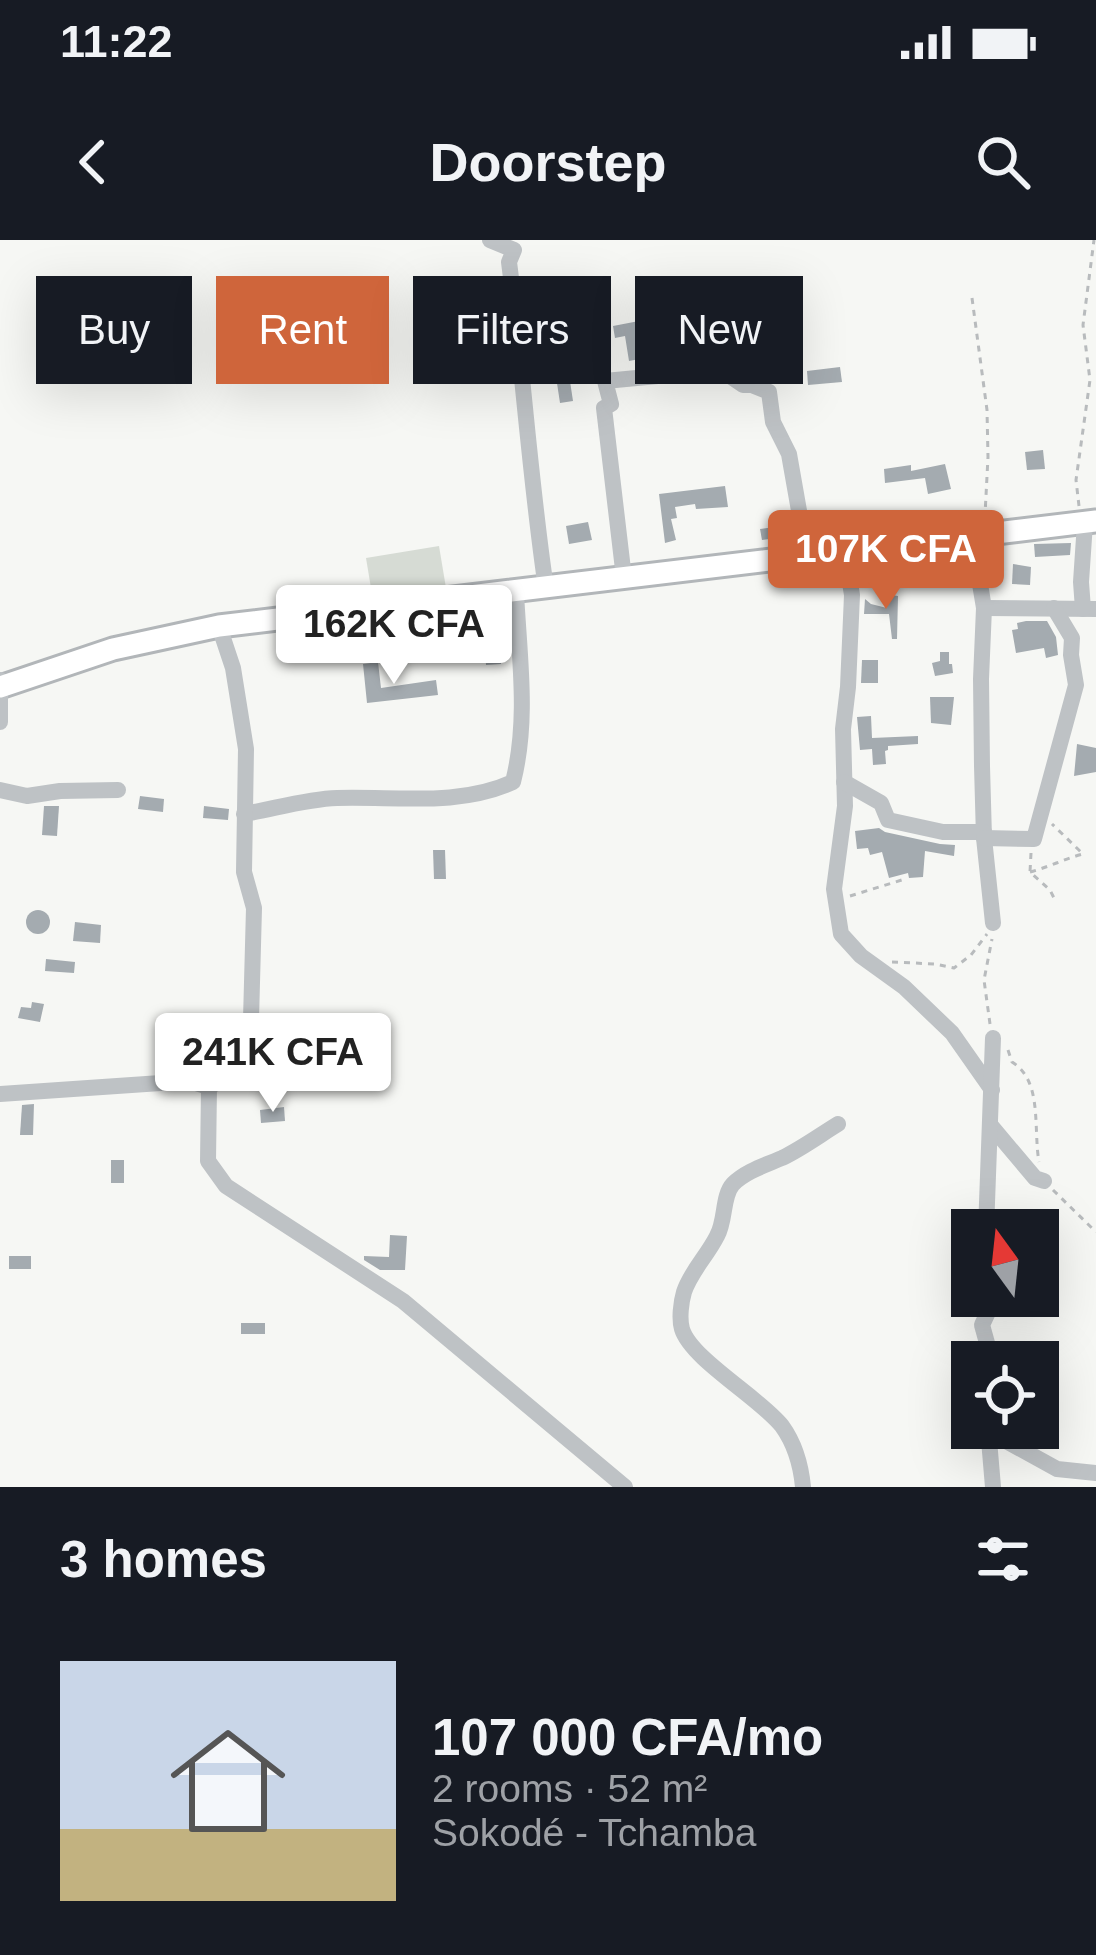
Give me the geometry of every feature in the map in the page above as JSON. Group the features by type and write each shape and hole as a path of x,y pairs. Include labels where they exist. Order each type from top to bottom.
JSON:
{"main road":[{"path":"0,684 113,649 219,626 1091,522"}],"street":[{"path":"490,240 514,250 509,262 546,589"},
{"path":"625,578 604,408 611,404 605,380 633,376 721,370 743,385 769,392 773,422 789,454 807,556"},
{"path":"984,608 1090,609 1082,568 1091,522"},
{"path":"983,535 979,578 984,608 984,835 992,923"},
{"path":"845,552 852,595 843,729 845,806 834,889 841,934 952,1033 992,1090"},
{"path":"244,814 331,798 466,797 513,782 522,747 516,592"},
{"path":"844,782 881,803 888,820 944,832 1034,839 1076,685 1072,638 1054,608"},
{"path":"0,1094 190,1081 208,1087 250,1057 254,908 244,872 246,749 233,668 219,626"},
{"path":"0,684 0,722"},
{"path":"0,790 27,796 118,790"},
{"path":"987,1209 994,1038"},
{"path":"208,1087 208,1161 226,1186 403,1301 625,1487"},
{"path":"803,1487 793,1445 782,1427 682,1331 682,1296 717,1236 732,1186 838,1124"},
{"path":"992,1126 1035,1178 1044,1181"},
{"path":"990,1449 994,1487"},
{"path":"1021,1449 1057,1468 1096,1473"}],"path":[{"path":"1091,522 1078,505 1076,480 1090,380 1083,325 1094,240"},
{"path":"972,298 987,410 983,535"},
{"path":"1030,872 1083,854 1041,812"},
{"path":"1030,872 1034,839"},
{"path":"1030,872 1054,898"},
{"path":"836,900 905,879"}],"shaded area":[{"path":"439,546 446,588 373,600 366,558"}],"building":[{"path":"635,322 635,360 629,361 625,336 615,338 613,326"},
{"path":"840,367 842,382 808,385 807,371"},
{"path":"557,384 570,384 573,401 560,403"},
{"path":"1043,450 1045,469 1027,470 1025,452"},
{"path":"945,464 951,489 928,494 925,478 885,483 884,469 911,465 911,471"},
{"path":"725,486 728,507 675,507 677,518 671,519 676,540 665,543 659,494"},
{"path":"588,522 592,540 569,544 566,526"},
{"path":"789,525 791,536 762,540 760,529"},
{"path":"1071,543 1070,555 1035,557 1034,544"},
{"path":"1013,564 1031,567 1030,585 1012,584"},
{"path":"926,566 927,581 863,580 861,570"},
{"path":"885,594 898,596 897,639 892,639 889,614 864,614 865,599 887,608"},
{"path":"1026,621 1047,621 1056,637 1058,655 1046,658 1044,648 1016,653 1012,630"},
{"path":"498,625 501,664 486,665 483,626"},
{"path":"455,629 456,650 430,651 429,630"},
{"path":"940,652 949,652 953,673 935,676 932,663 940,661"},
{"path":"862,660 878,660 878,683 861,683"},
{"path":"378,662 381,688 436,680 438,695 367,703 363,664"},
{"path":"930,697 954,697 951,725 931,723"},
{"path":"871,716 872,738 918,736 918,744 888,746 886,764 873,765 872,749 860,750 857,717"},
{"path":"1077,744 1096,748 1096,772 1074,776"},
{"path":"140,796 164,799 163,812 138,809"},
{"path":"44,806 59,806 57,836 42,835"},
{"path":"204,806 229,809 228,820 203,818"},
{"path":"879,828 955,845 954,856 925,851 923,877 909,878 908,873 889,878 882,852 870,855 868,848 857,849 855,831"},
{"path":"433,850 445,850 446,879 434,879"},
{"path":"38,910 50,922 38,934 26,922"},
{"path":"75,922 101,925 100,943 73,941"},
{"path":"46,959 75,962 74,973 45,971"},
{"path":"32,1002 44,1004 40,1022 18,1018 21,1007 31,1008"},
{"path":"34,1104 33,1135 20,1135 22,1105"},
{"path":"284,1107 285,1121 261,1123 260,1110"},
{"path":"111,1160 124,1160 124,1183 111,1183"},
{"path":"390,1235 407,1236 405,1270 380,1270 364,1260 364,1256 389,1257"},
{"path":"9,1256 31,1256 31,1269 9,1269"},
{"path":"241,1323 265,1323 265,1334 241,1334"}]}
